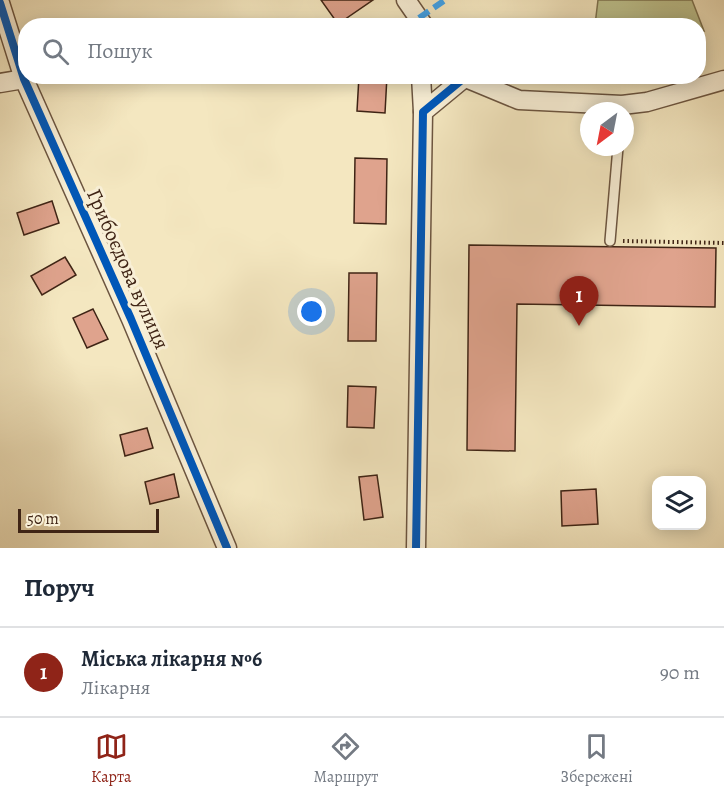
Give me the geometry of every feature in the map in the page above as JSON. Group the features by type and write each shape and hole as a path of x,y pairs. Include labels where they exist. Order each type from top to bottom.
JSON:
{"street":[{"path":"406,0 418,18"},
{"name":"Грибоєдова вулиця","path":"0,3 18,60"},
{"path":"0,83 18,80"},
{"path":"634,105 724,80"},
{"name":"Грибоєдова вулиця","path":"26,84 131,319 226,548"},
{"path":"416,548 423,112 421,84"},
{"path":"423,112 455,84"},
{"path":"478,84 519,100 580,105"}],"lane":[{"path":"610,240 617,156"}],"path":[{"path":"610,240 724,243"}],"green space":[{"path":"598,0 692,0 699,18 596,18"}],"building":[{"path":"321,0 373,0 347,18 334,18"},
{"path":"359,84 387,84 385,113 357,111"},
{"path":"355,158 387,159 386,224 354,223"},
{"path":"52,201 59,223 24,235 17,213"},
{"path":"469,245 716,248 715,307 517,304 515,451 467,450"},
{"path":"65,257 76,275 42,295 31,276"},
{"path":"349,273 377,273 376,341 348,341"},
{"path":"93,309 108,339 87,348 73,318"},
{"path":"348,386 376,387 374,428 347,427"},
{"path":"147,428 153,448 125,456 120,435"},
{"path":"174,474 179,497 150,504 145,482"},
{"path":"377,475 383,517 364,520 359,477"},
{"path":"596,489 598,524 562,526 561,491"}],"marked path":[{"path":"419,18 445,0"}],"cycle path":[{"path":"0,3 18,60"},
{"path":"26,84 131,319 227,548"},
{"path":"416,548 423,112 457,84"}],"place":[{"name":"Міська лікарня №6","path":"579,326"}]}
